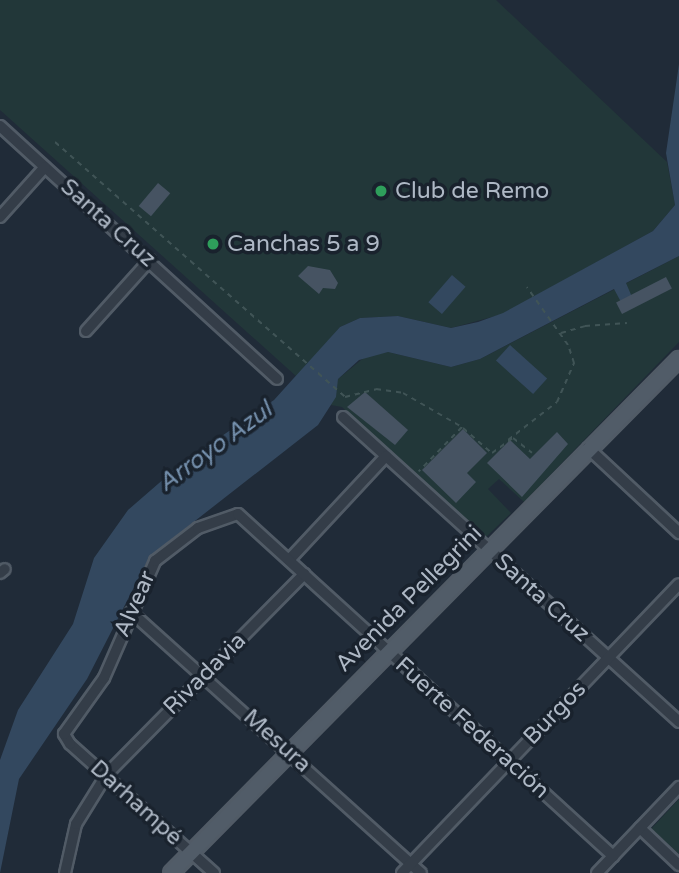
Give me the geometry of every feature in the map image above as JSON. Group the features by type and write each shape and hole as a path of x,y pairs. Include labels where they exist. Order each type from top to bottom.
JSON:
{"main road":[{"name":"Avenida Pellegrini","path":"172,873 489,550 573,457 588,448 679,359"}],"street":[{"name":"Santa Cruz","path":"0,126 150,260 277,379"},
{"path":"0,217 45,167"},
{"path":"86,331 150,260"},
{"name":"Santa Cruz","path":"343,417 679,722"},
{"path":"588,448 679,533"},
{"path":"289,560 386,456"},
{"name":"Fuerte Federación","path":"238,514 613,856"},
{"name":"Alvear","path":"65,731 104,678 131,612 161,552 209,523 238,514"},
{"name":"Rivadavia","path":"65,873 76,824 107,774 304,574"},
{"name":"Burgos","path":"402,873 679,584"},
{"name":"Mesura","path":"131,612 204,674 421,873"},
{"name":"Darhampé","path":"65,731 67,741 107,774 214,873"},
{"path":"597,873 679,787"},
{"path":"640,828 679,865"}],"path":[{"path":"55,142 299,360 345,397 376,389 403,393 462,427 492,453 557,402 567,386 575,363 559,333 527,287"},
{"path":"559,333 585,326 627,323"},
{"path":"411,479 462,427"},
{"path":"508,440 513,438 532,453"}],"green space":[{"name":"Club de Remo","path":"0,0 496,0 667,162 675,205 653,231 503,314 451,328 398,316 360,318 340,327 297,377 0,110"},
{"path":"679,256 679,342 524,502 499,479 488,489 511,513 485,538 342,407 331,405 338,379 366,356 388,352 451,367 480,359"},
{"path":"679,799 679,854 651,829"}],"water":[{"name":"Arroyo Azul","path":"679,64 679,256 626,283 632,297 621,302 614,289 480,359 451,367 388,352 359,360 338,379 336,397 318,425 150,556 87,679 19,779 0,873 0,760 18,710 73,624 94,558 128,510 181,464 274,400 340,327 360,318 398,316 451,328 478,322 503,313 653,231 675,205 666,153"},
{"path":"452,275 466,287 442,314 428,302"},
{"path":"510,345 547,378 533,394 496,361"}],"building":[{"path":"158,183 170,193 151,216 139,206"},
{"path":"308,266 330,270 338,283 335,289 323,288 319,294 298,276"},
{"path":"666,277 672,289 622,314 616,302"},
{"path":"365,392 408,430 395,445 347,407"},
{"path":"463,429 487,453 467,473 476,482 456,503 422,470"},
{"path":"557,432 568,444 522,497 487,463 510,440 530,459"}],"place":[{"name":"Club de Remo","path":"381,191"},
{"name":"Canchas 5 a 9","path":"213,244"}]}
